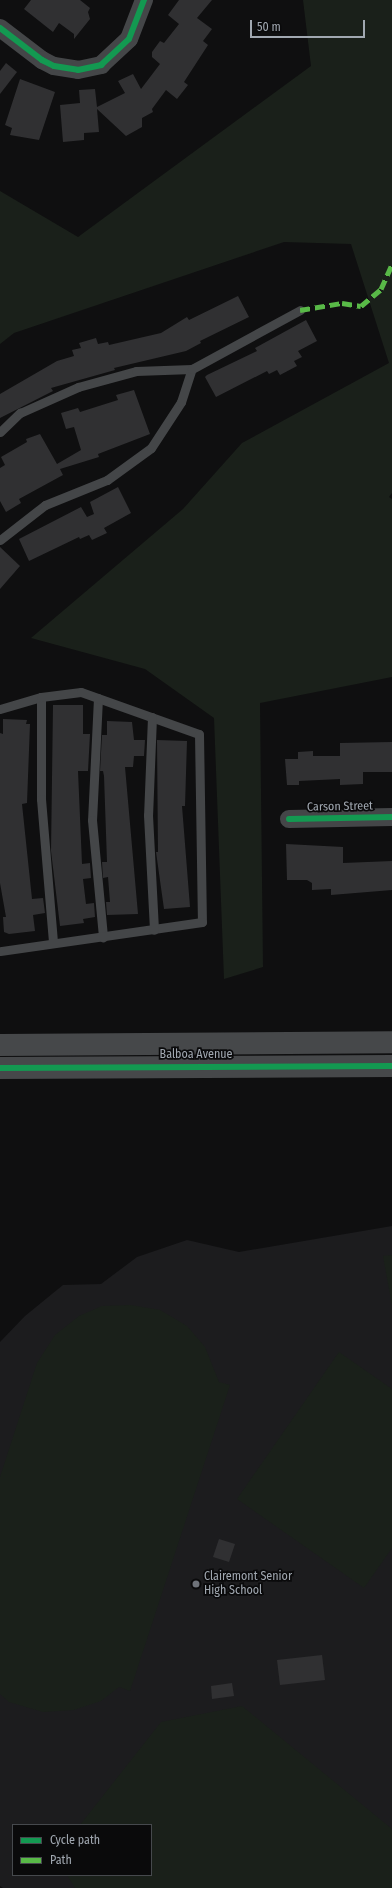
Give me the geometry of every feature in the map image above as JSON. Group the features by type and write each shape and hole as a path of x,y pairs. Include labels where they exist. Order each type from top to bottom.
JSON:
{"main road":[{"name":"Balboa Avenue","path":"0,1044 392,1042"},
{"name":"Balboa Avenue","path":"0,1068 392,1066"}],"street":[{"path":"0,28 42,60 54,66 78,70 101,65 129,39 144,0"},
{"name":"Carson Street","path":"289,819 392,817"}],"lane":[{"path":"0,432 20,413 78,387 136,371 192,369 300,310"},
{"path":"0,540 45,505 107,480 151,448 181,402 192,369"},
{"path":"0,709 41,697 81,692 199,734 202,922 102,937 53,942 0,951"},
{"path":"41,697 41,799 53,942"},
{"path":"98,698 92,820 102,937"},
{"path":"152,717 148,815 154,930"}],"shaded area":[{"path":"303,0 392,0 392,493 389,497 392,499 392,677 260,703 263,967 224,979 214,718 145,669 31,638 183,509 242,443 389,363 351,244 284,242 14,333 0,344 0,191 78,237 311,66"},
{"name":"Clairemont Senior High School","path":"392,1226 392,1888 3,1888 0,1886 0,1342 25,1316 63,1285 101,1284 137,1257 187,1240 239,1252"},
{"path":"392,1255 392,1305 383,1256"},
{"path":"130,1305 160,1310 187,1326 205,1347 219,1382 230,1385 130,1691 119,1687 101,1701 74,1710 43,1712 9,1702 0,1694 0,1477 37,1363 55,1335 79,1316 102,1306"},
{"path":"339,1352 392,1389 392,1548 364,1588 237,1499"},
{"path":"242,1706 392,1829 392,1888 75,1888 68,1876 152,1876 152,1824 81,1824 161,1722"}],"building":[{"path":"31,0 80,0 90,8 88,12 90,19 74,39 74,34 59,23 53,32 24,9"},
{"path":"179,0 212,0 197,18 212,29 203,41 208,45 184,82 188,85 177,99 166,90 152,109 153,112 142,118 142,127 126,136 97,109 99,132 84,133 84,140 63,142 60,105 80,103 79,90 95,89 97,107 125,93 118,81 133,74 141,89 160,64 152,57 152,52 160,41 164,43 179,24 168,15"},
{"path":"6,63 17,72 0,94 0,71"},
{"path":"20,79 55,92 39,140 10,135 12,128 5,125"},
{"path":"238,296 249,317 200,341 201,343 186,351 114,368 115,370 51,388 53,391 0,418 0,394 57,361 74,356 72,350 81,348 79,343 96,338 98,344 108,342 109,345 161,333 187,317 189,320"},
{"path":"306,320 317,341 298,351 302,357 294,361 297,366 280,375 277,370 269,374 267,371 216,397 205,377 207,375 257,351 255,348"},
{"path":"134,390 150,434 98,454 99,457 60,469 63,475 19,499 21,503 6,512 0,501 0,468 5,465 1,457 27,442 26,439 40,434 57,464 81,450 74,427 66,429 61,413 78,408 80,412 118,400 116,395"},
{"path":"118,487 131,513 104,528 107,533 92,540 89,535 80,539 79,537 29,561 19,539 81,507 87,517 94,514 90,502"},
{"path":"0,547 20,566 0,589"},
{"path":"53,705 83,705 83,734 90,734 88,771 78,771 82,864 90,863 91,878 83,879 86,904 94,903 95,917 83,919 84,923 60,926 51,851"},
{"path":"3,719 27,720 26,724 30,724 27,803 22,804 32,899 43,898 45,913 33,915 35,931 9,934 4,932 3,917 6,917 0,883 0,733 3,734"},
{"path":"107,721 132,722 134,740 145,740 144,756 134,756 133,767 125,767 138,914 107,915 106,902 110,902 108,877 103,878 102,862 107,862 104,776 103,771 100,771 102,735 107,735"},
{"path":"157,740 187,741 185,806 182,806 190,907 164,909 156,852 158,852"},
{"path":"392,742 392,772 363,772 363,784 340,785 340,779 299,781 299,785 287,785 285,759 298,759 298,752 313,751 313,756 340,756 340,743"},
{"path":"286,844 343,847 343,863 392,861 392,890 331,895 331,889 312,890 312,883 307,880 287,880"},
{"path":"219,1539 235,1544 229,1562 213,1557"},
{"path":"322,1655 325,1680 280,1685 277,1660"},
{"path":"232,1683 234,1696 212,1699 211,1686"}],"marked path":[{"path":"300,310 342,303 361,306 381,289 392,264"}],"cycle path":[{"path":"0,28 42,60 54,66 78,70 101,65 129,39 144,0"},
{"path":"289,819 392,817"},
{"path":"0,1068 392,1066"}],"place":[{"name":"Clairemont Senior High School","path":"196,1584"}]}
